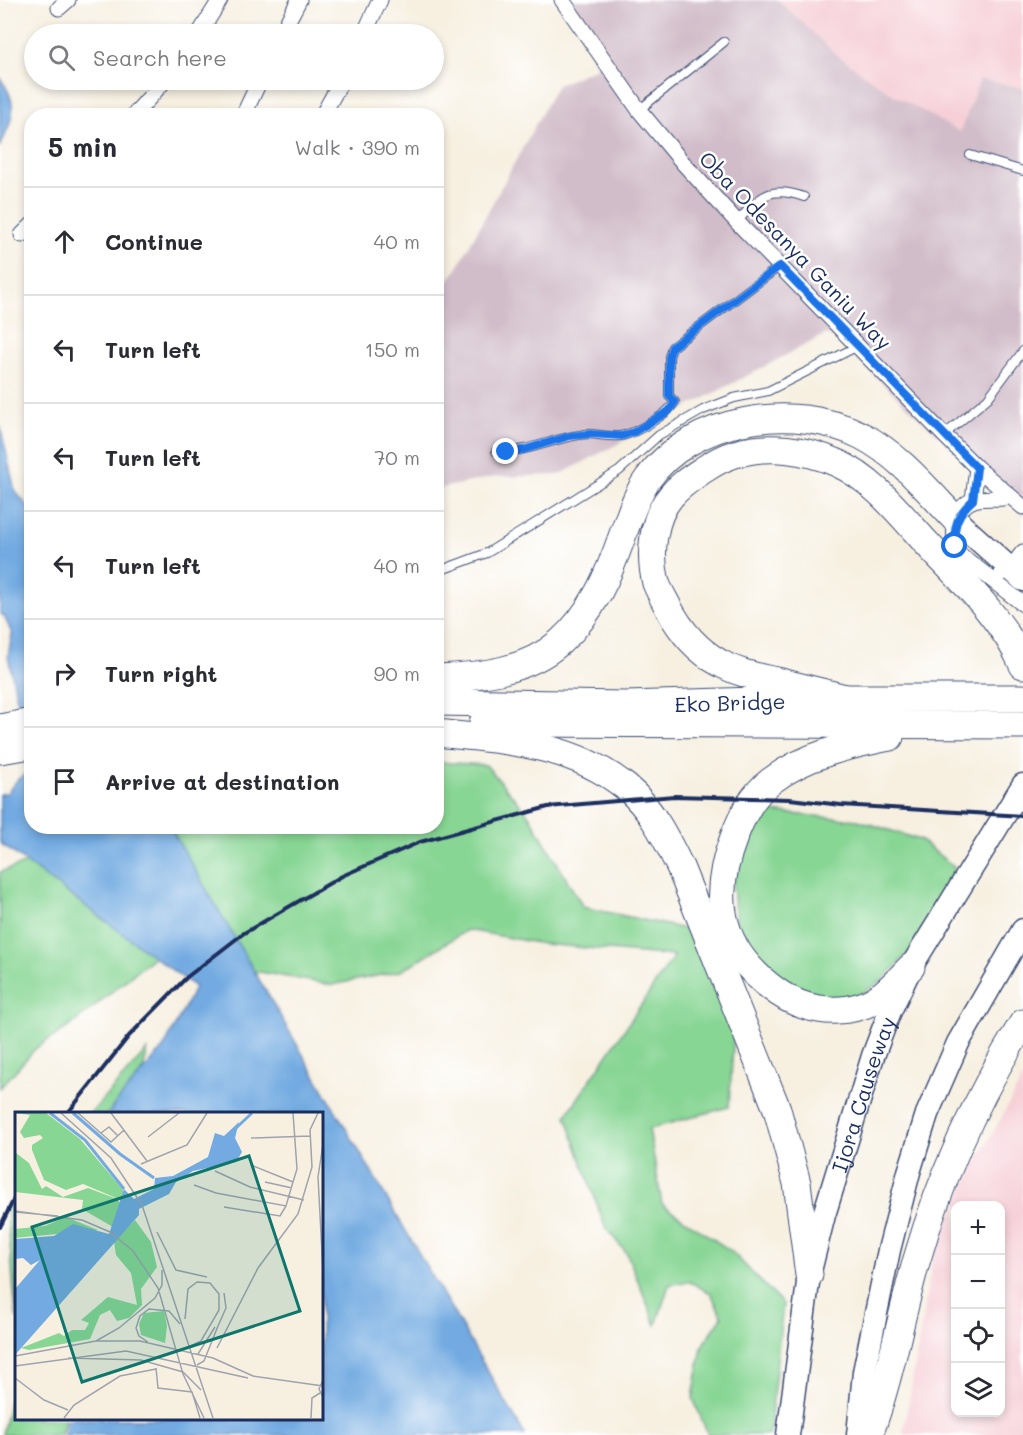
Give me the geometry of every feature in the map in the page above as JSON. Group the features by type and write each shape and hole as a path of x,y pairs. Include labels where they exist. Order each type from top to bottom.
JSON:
{"highway":[{"path":"444,677 490,674 516,667 539,658 560,643 594,602 606,579 646,481 661,463 684,444 708,432 759,419 787,418 837,426 861,436 884,450 965,510"},
{"path":"846,698 742,672 720,663 697,647 678,626 657,585 652,559 654,537 669,497 708,467 734,454 763,449 790,450 812,454 838,464 862,479 885,500 973,593 1014,645 1023,665"},
{"name":"Eko Bridge","path":"444,702 626,705 846,698 1023,698"},
{"name":"Eko Bridge","path":"444,723 1023,725"},
{"path":"0,728 24,724"},
{"path":"911,967 881,994 862,1006 829,1010 806,1007 788,999 764,983 746,966 732,945 725,923 721,896 723,869 741,818 754,798 770,781 796,765 822,754 897,735 915,725"},
{"path":"444,734 546,747 577,758 603,771 628,788 665,836 680,867 777,1109 797,1183 809,1275"},
{"path":"0,750 24,746"},
{"path":"869,1435 881,1405 917,1259 955,1151 978,1100 1023,1023"}],"main road":[{"path":"965,510 1012,570"},
{"name":"Ijora Causeway","path":"788,1435 809,1275 824,1215 862,1088 890,1011 911,967 1023,785"},
{"path":"858,1435 864,1372 890,1250 909,1172 927,1114 958,1043 1015,956 1023,930"}],"street":[{"path":"205,24 220,0"},
{"path":"286,24 299,0"},
{"path":"369,24 380,0"},
{"name":"Oba Odesanya Ganiu Way","path":"562,0 639,110 737,222 977,468 1023,507"},
{"path":"140,108 156,90"},
{"path":"247,108 255,90"},
{"path":"326,108 336,90"},
{"path":"965,510 977,468"},
{"path":"965,510 1003,498 1007,493"},
{"path":"1012,570 1023,604"}],"lane":[{"path":"639,110 724,42"},
{"path":"970,155 1023,171"},
{"path":"737,222 758,199 773,191 788,191 804,197"},
{"path":"496,451 523,450 570,436 590,434 622,436 634,432 669,411 675,402 669,396 669,357 672,347 780,266"},
{"path":"444,569 487,553 620,471 659,435 703,410 734,398 768,391 858,346"},
{"path":"944,435 988,398 1023,351"}],"shaded area":[{"path":"570,0 778,0 836,54 892,94 960,132 980,79 1023,88 1023,515 841,344 826,334 559,475 494,477 444,488 444,285 456,270 557,85 597,68"},
{"path":"778,0 1023,0 1023,88 980,79 960,133 892,94 836,54"},
{"path":"1023,1077 1023,1435 903,1435 933,1255 951,1215 951,1417 1005,1417 1005,1201 957,1201 970,1172"}],"green space":[{"path":"444,762 486,765 529,815 583,907 685,929 734,1032 729,1107 649,1129 662,1204 731,1251 783,1304 769,1435 708,1435 693,1398 702,1346 722,1317 711,1293 688,1281 669,1285 656,1325 627,1254 605,1227 566,1116 674,956 543,944 467,930 401,971 332,985 243,969 170,834 444,834"},
{"path":"759,811 858,820 920,840 955,868 910,951 883,980 858,996 831,998 792,987 775,979 737,931 733,886 745,838"},
{"path":"30,862 161,951 73,1024 36,1048 0,1088 0,872"},
{"path":"148,1049 133,1112 92,1112"},
{"path":"15,1199 15,1306 7,1209"},
{"path":"15,1376 15,1420 65,1420 61,1435 2,1435"}],"water":[{"path":"0,78 10,96 12,112 0,147"},
{"path":"0,425 15,491 24,502 24,733 8,656 12,634 4,616 0,614"},
{"path":"24,775 24,834 174,834 525,1435 64,1435 67,1420 322,1420 322,1112 109,1112 164,1047 195,987 0,843 0,794 7,793"}],"railway":[{"path":"69,1112 129,1036 187,977 244,933 342,876 420,842 548,807 674,796 790,799 841,805 1023,816"},
{"path":"0,1227 15,1197"}],"route":[{"path":"506,452 523,450 570,436 590,434 622,436 634,432 669,411 675,402 669,396 669,357 672,347 780,266 977,468 973,500 963,509 957,520 955,546"}]}
